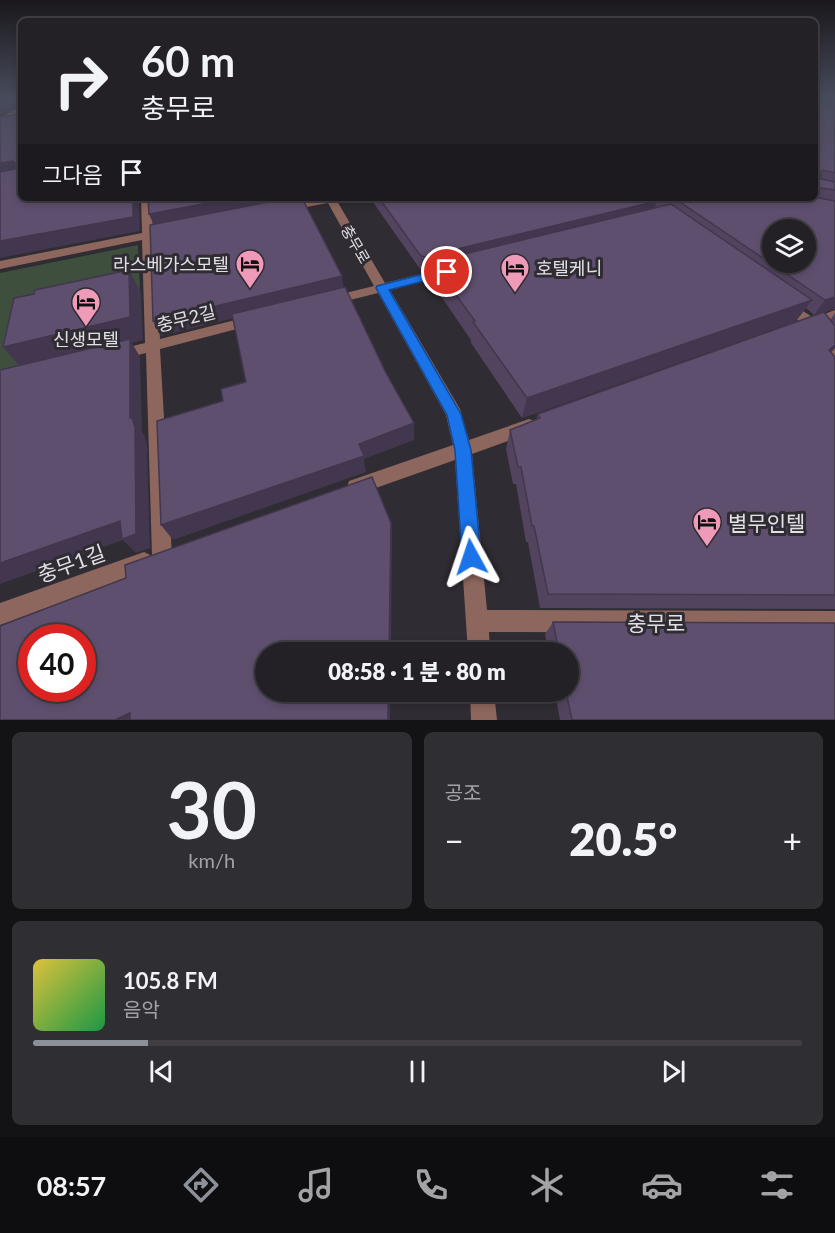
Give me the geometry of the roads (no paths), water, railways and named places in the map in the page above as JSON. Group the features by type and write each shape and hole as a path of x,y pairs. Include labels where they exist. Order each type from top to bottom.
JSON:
{"street":[{"path":"146,201 162,556"},
{"path":"273,211 319,201"},
{"name":"충무로","path":"335,201 454,414 463,450 478,642"},
{"path":"0,265 171,231"},
{"path":"313,306 461,268"},
{"path":"775,297 812,323 835,353"},
{"path":"789,332 835,315"},
{"name":"충무2길","path":"98,360 267,317"},
{"path":"340,493 542,421"},
{"name":"충무1길","path":"0,614 184,548"},
{"name":"충무로","path":"477,621 835,622"},
{"path":"483,702 484,720"}],"place":[{"name":"라스베가스모텔","path":"250,290"},
{"name":"호텔케니","path":"515,294"},
{"name":"신생모텔","path":"86,328"},
{"name":"별무인텔","path":"707,548"}]}
